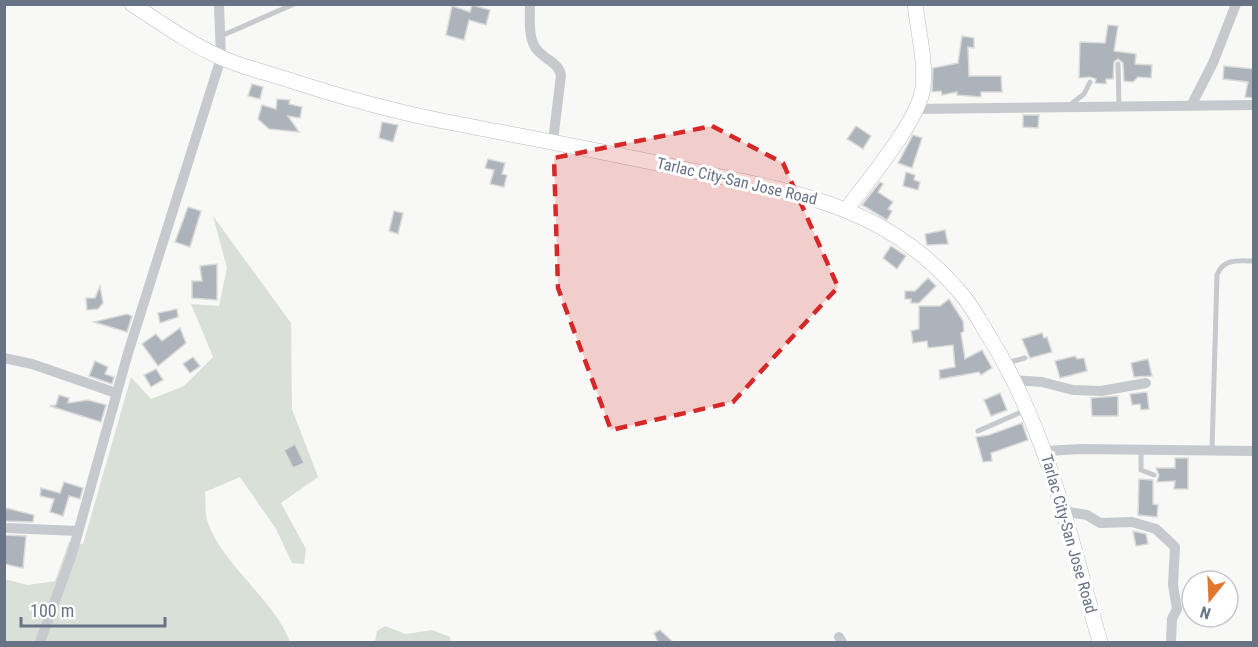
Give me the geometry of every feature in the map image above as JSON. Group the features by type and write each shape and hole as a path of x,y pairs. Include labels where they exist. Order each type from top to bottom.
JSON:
{"main road":[{"name":"Tarlac City-San Jose Road","path":"132,4 180,36 221,58 387,108 778,188 847,209 903,240 959,291 1005,364 1028,409 1046,451 1100,642"},
{"path":"847,209 916,109 924,78 915,4"}],"street":[{"path":"40,642 78,531 116,393 221,58 219,4"},
{"path":"530,4 530,28 535,47 557,66 561,75 553,141"},
{"path":"1192,104 1213,63 1236,4"},
{"path":"916,109 1254,105"},
{"path":"4,358 32,364 116,393"},
{"path":"1013,380 1042,382 1073,390 1101,391 1146,383"},
{"path":"1046,451 1141,449 1254,451"},
{"path":"1063,511 1087,515 1100,523 1132,522 1156,529 1176,547 1173,585 1177,609 1172,619 1171,642"},
{"path":"7,528 78,531"}],"lane":[{"path":"220,37 294,4"},
{"path":"1118,64 1119,105"},
{"path":"1068,106 1084,94 1090,82"},
{"path":"1212,450 1216,274 1226,262 1254,261"},
{"path":"1005,364 1025,358"},
{"path":"978,431 1028,409"},
{"path":"1141,449 1142,470 1154,475"}],"highlighted area":[{"path":"712,126 783,163 838,287 733,402 611,430 558,288 554,158"}],"shaded area":[{"path":"213,216 291,323 292,409 318,477 281,503 306,549 304,564 292,563 276,529 240,477 205,492 206,517 224,552 272,611 290,642 5,642 4,579 28,585 55,581 69,542 83,544 131,377 151,399 184,386 213,357 191,304 219,306 227,268"},
{"path":"385,626 406,634 432,630 450,637 451,642 375,642 377,631"}],"building":[{"path":"472,5 490,10 486,25 469,20 464,40 446,35 452,6 470,12"},
{"path":"1108,25 1118,26 1114,51 1136,54 1135,64 1152,65 1151,78 1138,77 1133,82 1124,81 1123,63 1118,59 1114,62 1113,79 1106,79 1106,84 1095,83 1096,79 1090,77 1079,78 1080,42 1105,43"},
{"path":"962,36 974,38 974,48 968,47 969,76 1001,76 1002,92 981,92 981,97 957,95 957,92 942,95 941,91 932,92 933,68 958,63"},
{"path":"1224,66 1254,69 1254,98 1245,97 1248,82 1223,79"},
{"path":"252,84 263,87 260,99 248,96"},
{"path":"277,99 290,100 289,104 302,107 300,118 288,116 299,132 269,129 258,119 262,105 276,109"},
{"path":"1023,115 1039,115 1038,128 1023,127"},
{"path":"382,122 398,125 393,142 379,138"},
{"path":"856,126 871,136 863,149 847,139"},
{"path":"913,135 922,138 912,168 898,163"},
{"path":"488,159 505,163 502,174 507,175 504,187 490,184 494,170 485,168"},
{"path":"906,172 915,175 914,180 920,182 918,190 903,186"},
{"path":"880,182 883,184 878,192 893,202 888,209 892,211 887,220 862,205"},
{"path":"188,207 201,211 190,247 175,242"},
{"path":"394,211 403,213 398,234 389,231"},
{"path":"945,230 948,244 927,245 925,234"},
{"path":"891,246 906,256 897,269 883,258"},
{"path":"217,264 217,300 192,298 192,281 202,281 200,266"},
{"path":"928,278 936,286 919,303 911,303 911,299 905,299 905,291 915,291"},
{"path":"100,286 103,303 98,309 87,310 86,298 95,298"},
{"path":"949,299 963,321 964,331 961,333 965,359 982,350 992,368 981,375 979,372 940,379 939,370 955,367 953,345 928,348 927,341 913,343 911,331 919,329 919,306 940,306"},
{"path":"177,309 178,317 160,323 158,313"},
{"path":"127,314 132,316 127,332 94,322"},
{"path":"180,328 186,343 158,366 142,344 156,334 162,341"},
{"path":"1042,333 1044,338 1047,337 1052,352 1030,358 1022,339"},
{"path":"1075,356 1077,359 1084,358 1087,371 1060,378 1055,361"},
{"path":"193,357 200,366 190,373 183,364"},
{"path":"1148,359 1152,376 1134,377 1131,363"},
{"path":"95,361 108,367 105,374 114,377 112,384 89,376"},
{"path":"156,369 163,380 151,387 144,375"},
{"path":"1147,392 1149,409 1141,410 1140,404 1132,405 1130,394"},
{"path":"1000,393 1007,410 991,416 984,400"},
{"path":"59,395 69,398 68,403 88,400 106,405 101,422 50,406 56,405"},
{"path":"1118,396 1118,416 1092,416 1091,398"},
{"path":"1022,423 1028,440 991,453 992,461 983,462 976,437 989,435"},
{"path":"295,444 304,463 293,468 284,450"},
{"path":"1175,458 1188,458 1188,489 1174,489 1175,481 1157,482 1159,475 1156,468 1175,468"},
{"path":"1139,479 1153,480 1153,504 1158,505 1157,517 1138,515"},
{"path":"64,482 83,488 80,499 69,496 63,516 50,512 54,499 40,496 41,488 60,493"},
{"path":"6,508 34,515 33,522 4,521"},
{"path":"1133,531 1146,534 1148,544 1136,546"},
{"path":"4,535 26,536 23,568 4,564"},
{"path":"660,630 673,642 658,642 654,633"}]}
